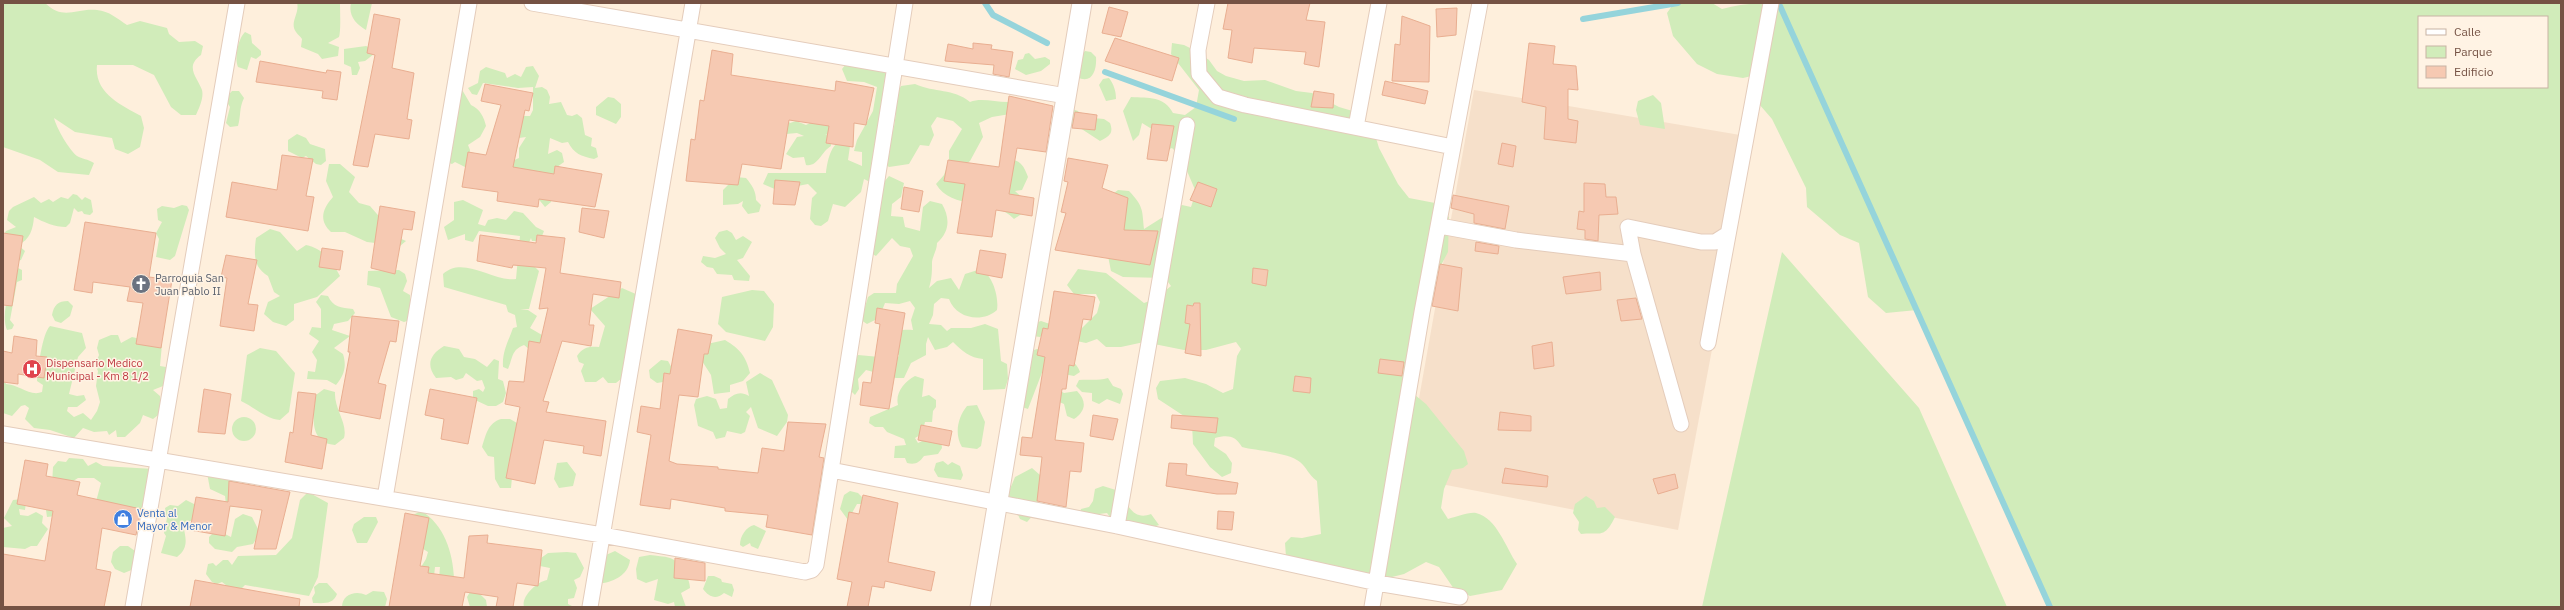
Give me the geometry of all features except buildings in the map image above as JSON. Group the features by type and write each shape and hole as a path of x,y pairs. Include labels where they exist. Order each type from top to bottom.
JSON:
{"street":[{"path":"132,607 159,460 237,3"},
{"path":"385,498 469,3"},
{"path":"532,3 1066,96"},
{"path":"590,607 693,3"},
{"path":"3,434 602,535 805,572 812,570 816,565 905,3"},
{"path":"980,607 1082,3"},
{"path":"1207,3 1198,50 1199,74 1218,97 1245,105 1453,146"},
{"path":"1356,127 1379,3"},
{"path":"1372,607 1422,312 1440,226 1453,146 1480,3"},
{"path":"1708,343 1726,235 1771,3"},
{"path":"1117,526 1187,125"},
{"path":"1440,226 1516,240 1633,254"},
{"path":"1681,424 1633,254 1628,227 1701,242 1715,242 1726,235"},
{"path":"831,470 1117,526 1377,583 1460,597"}],"shaded area":[{"path":"1474,90 1752,137 1678,530 1405,477"}],"green space":[{"path":"3,3 45,3 64,13 97,10 113,16 127,25 140,21 167,28 169,34 179,42 195,41 203,46 201,55 193,64 194,72 202,90 201,103 196,115 181,115 171,107 154,75 133,65 97,65 97,75 104,91 117,102 141,116 144,128 140,147 128,154 115,149 112,138 75,132 54,118 57,127 70,149 77,156 94,163 89,175 58,172 40,160 3,147"},
{"path":"297,3 340,3 340,34 339,37 328,43 339,47 338,56 322,59 318,54 301,47 302,39 294,29 294,22 298,7"},
{"path":"351,3 372,3 366,30 359,25 352,16 350,8"},
{"path":"1674,3 1712,3 1722,9 1750,4 1772,4 1779,6 1780,3 2561,3 2561,607 2050,607 1917,310 1886,313 1868,297 1859,243 1840,235 1807,207 1806,188 1772,119 1759,104 1760,74 1743,78 1717,74 1697,64 1673,36 1667,13"},
{"path":"245,32 251,35 252,43 261,51 261,55 256,59 251,57 247,70 238,67 236,59 240,39"},
{"path":"1172,43 1184,45 1196,51 1209,60 1217,71 1226,76 1244,81 1265,80 1296,91 1312,93 1339,107 1356,112 1373,128 1379,148 1398,184 1409,198 1435,203 1449,217 1448,252 1417,311 1415,395 1426,404 1464,451 1468,464 1463,468 1452,470 1444,489 1441,508 1448,519 1476,513 1490,521 1500,534 1517,564 1502,590 1470,596 1454,589 1439,567 1426,562 1404,574 1384,579 1286,557 1285,543 1291,537 1302,538 1321,534 1317,481 1300,462 1295,459 1280,454 1242,447 1237,440 1227,436 1215,438 1214,446 1226,454 1232,463 1231,473 1222,477 1210,467 1193,444 1192,424 1187,418 1158,399 1156,388 1160,381 1185,378 1206,384 1223,393 1233,389 1237,356 1241,349 1236,342 1206,350 1184,350 1144,342 1121,347 1106,347 1097,339 1086,343 1044,334 1040,337 1033,336 1035,323 1041,321 1077,333 1097,313 1100,302 1096,294 1074,294 1067,285 1078,269 1106,273 1144,303 1155,299 1171,286 1165,278 1123,277 1111,271 1108,256 1109,197 1118,190 1129,191 1140,205 1144,229 1182,205 1191,207 1196,192 1181,157 1172,148 1160,153 1160,134 1142,123 1139,135 1133,141 1123,111 1131,97 1161,101 1169,107 1173,113 1185,115 1196,107 1199,90 1171,54"},
{"path":"366,46 371,48 374,54 365,61 358,62 360,68 357,75 352,75 351,67 344,64 344,49"},
{"path":"1085,51 1091,52 1096,57 1096,67 1090,78 1082,79 1077,77 1078,58"},
{"path":"1029,53 1035,59 1045,57 1050,60 1050,64 1041,71 1026,75 1015,69 1018,60 1023,59 1025,54"},
{"path":"846,64 878,69 890,75 870,182 864,179 861,192 845,207 833,204 828,221 821,226 815,225 810,219 812,198 817,193 808,184 777,190 763,184 768,173 826,173 831,152 838,143 850,146 848,160 862,166 862,152 854,151 857,140 873,111 877,87 864,82 847,81 842,69"},
{"path":"533,66 539,76 535,88 542,87 547,90 550,97 549,104 561,102 567,115 572,116 577,114 582,118 585,135 592,138 591,146 596,148 598,157 594,159 582,155 575,152 568,142 562,143 550,138 548,154 557,150 562,153 564,162 557,167 551,202 545,207 536,196 530,174 523,169 520,173 506,164 519,158 519,148 526,137 519,138 523,116 530,116 533,110 533,87 518,88 483,83 477,95 472,94 468,88 478,83 480,71 486,67 505,73 507,78 515,74 521,77 526,67"},
{"path":"1109,78 1116,93 1116,99 1106,101 1099,85 1103,79"},
{"path":"915,84 957,95 970,102 985,100 1011,102 1010,114 992,117 979,123 983,137 970,161 956,172 991,181 1008,159 1019,162 1028,177 1022,190 1015,191 1023,198 1023,213 1014,219 1006,212 995,208 952,198 943,192 936,184 944,175 949,161 949,151 962,129 953,121 937,117 931,126 934,135 929,146 920,145 909,164 889,167 884,163 894,127 896,113 893,101 901,86"},
{"path":"461,88 471,105 481,114 486,126 480,137 468,145 470,150 469,164 465,167 455,162 452,164 447,162"},
{"path":"232,91 239,91 244,98 241,105 238,126 230,127 226,123 230,107 225,99"},
{"path":"1653,95 1661,103 1665,129 1640,125 1636,110 1638,101"},
{"path":"608,97 614,98 621,104 621,117 616,124 596,115 596,107"},
{"path":"1072,109 1078,111 1082,117 1104,119 1110,123 1110,134 1100,141 1077,126 1070,127"},
{"path":"812,112 825,126 829,123 833,137 825,134 831,138 831,146 814,164 806,165 804,157 793,158 786,154 797,137 804,136 797,133 786,134 783,116 790,123 796,121 806,125 810,123"},
{"path":"297,134 306,138 310,144 325,149 326,161 321,165 316,164 306,156 302,158 288,151 288,140"},
{"path":"329,164 340,164 355,177 349,192 359,203 370,206 397,237 406,241 400,246 367,242 345,232 331,232 327,228 324,223 323,214 333,197 326,181"},
{"path":"889,176 904,183 901,197 892,204 891,216 903,217 905,227 920,231 923,207 930,201 942,204 945,209 947,219 946,229 937,243 932,262 932,275 929,288 937,281 951,278 959,290 965,274 981,269 992,282 996,293 997,310 991,314 978,318 970,317 957,311 952,306 949,299 941,298 934,304 933,315 929,324 941,325 947,331 951,328 971,328 985,324 998,329 1001,361 1007,364 1008,379 1005,389 983,390 983,359 966,354 953,342 947,347 935,350 928,337 926,344 926,355 911,363 904,378 896,378 866,370 858,379 859,389 855,395 849,389 855,359 858,355 880,357 894,367 899,355 887,350 892,340 899,331 913,330 911,320 915,308 910,301 899,304 885,303 879,318 867,324 861,320 868,297 874,293 896,293 897,284 913,256 910,248 900,246 892,238 876,256 869,252 884,182"},
{"path":"736,177 746,178 752,186 756,200 761,205 759,212 748,214 742,206 743,201 738,204 723,205 723,190"},
{"path":"73,194 77,195 82,200 85,197 91,200 93,212 90,215 84,214 82,211 78,212 74,208 70,223 66,227 49,224 34,217 30,234 22,243 18,245 25,251 21,260 16,261 3,236 6,231 16,227 7,220 9,211 13,207 34,197 41,203 49,199 53,202 61,197 68,199"},
{"path":"463,200 483,210 478,224 485,226 488,220 497,218 506,220 514,211 523,213 536,227 544,231 540,241 532,241 531,238 527,247 533,265 539,271 529,309 520,309 528,310 537,316 530,328 542,335 560,339 529,349 524,345 520,347 513,355 508,369 503,367 503,357 513,328 517,327 515,315 508,312 506,305 444,287 443,274 451,269 460,267 478,270 507,279 516,279 520,236 479,231 473,242 465,240 465,234 448,240 444,227 454,220 454,202"},
{"path":"182,205 187,206 189,210 175,256 170,260 156,257 159,239 156,233 162,222 158,220 157,209 162,206 174,208"},
{"path":"270,229 280,232 297,251 306,245 318,249 327,256 340,276 317,297 294,304 294,320 286,326 273,322 264,314 268,302 280,296 274,292 268,276 257,264 255,255 256,238"},
{"path":"727,230 732,233 736,240 743,236 752,242 743,258 737,260 750,276 749,281 734,280 732,275 717,274 713,268 707,267 701,262 703,256 715,258 726,254 720,248 715,238 719,232"},
{"path":"1782,252 1919,408 2007,607 1702,607"},
{"path":"18,268 22,270 22,280 17,282 10,320 14,325 12,329 7,330 5,316 7,299"},
{"path":"399,270 405,274 407,281 403,291 410,295 410,320 404,322 391,317 380,288 367,285 368,271"},
{"path":"622,288 638,295 630,343 625,355 629,363 627,374 616,383 608,383 603,377 596,382 585,382 581,371 584,364 579,362 577,356 586,348 599,347 605,326 590,309"},
{"path":"752,290 764,291 774,304 773,327 765,341 726,332 718,324 722,297"},
{"path":"321,295 328,296 335,305 353,309 355,313 348,321 334,324 332,330 350,336 334,348 343,354 345,363 343,374 336,385 327,380 307,379 308,371 315,372 317,360 312,352 319,341 309,334 312,327 321,328 321,309 316,302"},
{"path":"68,301 73,306 70,316 61,323 55,321 52,315 55,306 59,303"},
{"path":"50,326 82,333 86,348 78,357 69,394 77,396 84,395 86,400 77,407 68,407 67,411 74,417 83,413 91,420 97,411 100,402 96,386 98,371 95,365 99,355 97,348 99,340 111,335 118,335 121,343 132,337 162,344 160,366 166,367 169,371 163,386 153,390 160,396 162,412 153,419 143,415 140,423 125,437 117,437 116,430 109,435 107,431 94,432 83,428 74,438 50,430 34,428 25,419 29,408 25,405 21,406 12,416 3,413 3,378 6,384 28,392 42,392 43,385 37,381 38,368 45,336"},
{"path":"725,340 742,354 747,362 750,373 743,381 730,385 730,392 714,394 711,375 702,361 707,344"},
{"path":"444,346 459,349 464,357 475,359 487,367 494,359 499,361 498,379 503,381 506,393 503,402 496,406 488,406 473,399 473,391 479,389 483,392 485,388 482,380 477,381 466,373 463,378 456,380 451,377 436,378 431,368 431,360 436,352"},
{"path":"260,348 276,351 295,373 289,412 280,420 265,415 241,401 247,355"},
{"path":"1037,349 1056,352 1068,358 1077,366 1080,372 1074,376 1043,370 1028,409 1022,407 1031,351"},
{"path":"661,360 668,361 674,372 663,382 657,383 650,378 649,370"},
{"path":"760,373 772,380 788,415 787,422 777,436 758,428 751,407 746,412 750,416 745,432 741,434 727,431 725,437 716,439 713,432 698,426 694,405 696,399 707,396 716,399 720,409 727,408 728,399 733,395 741,393 749,396 746,382"},
{"path":"915,376 924,379 922,397 929,395 936,400 936,407 933,411 932,422 925,422 922,434 915,438 918,443 931,437 941,440 942,448 938,454 924,456 919,462 912,464 907,463 905,458 894,458 895,446 906,445 904,439 887,432 883,427 875,427 869,423 870,417 898,405 897,401 901,388 907,381"},
{"path":"1108,378 1113,386 1121,389 1123,394 1120,404 1107,399 1099,404 1092,401 1092,393 1082,392 1076,386 1079,380 1097,380"},
{"path":"324,389 335,392 335,398 343,421 345,432 344,438 335,445 326,443 320,439 314,426 316,395"},
{"path":"1057,389 1064,393 1077,391 1082,398 1084,402 1083,409 1074,419 1067,416 1064,404 1057,401"},
{"path":"977,405 985,422 981,446 977,449 962,447 958,437 959,420 967,406"},
{"path":"244,417 252,421 256,429 252,437 244,441 236,437 232,429 236,421"},
{"path":"501,419 510,419 517,423 511,488 500,488 495,479 494,457 488,456 482,447 486,433 490,426"},
{"path":"69,458 83,459 88,466 96,462 103,466 154,469 150,520 134,519 94,509 101,483 94,478 78,478 70,483 56,516 47,517 46,510 52,486 53,467 58,461 66,462"},
{"path":"943,461 948,465 952,462 960,466 963,475 961,480 938,477 934,470 936,463"},
{"path":"567,462 576,474 573,486 559,488 554,479 557,463"},
{"path":"1032,468 1040,475 1037,511 1027,522 1020,519 1008,494 1015,477"},
{"path":"207,473 232,478 242,486 233,507 226,505 225,496 210,489"},
{"path":"1103,486 1119,491 1131,510 1145,516 1151,514 1159,525 1153,527 1110,517 1107,513 1099,514 1091,523 1079,517 1081,509 1089,507 1093,501 1095,489"},
{"path":"850,491 858,493 865,500 862,504 857,504 848,520 840,509 844,495"},
{"path":"308,492 328,503 318,577 309,596 245,585 239,591 231,589 222,582 217,584 212,582 206,574 208,564 213,563 216,566 223,560 228,560 232,565 238,556 276,555 292,538 300,500"},
{"path":"1586,496 1594,501 1597,508 1605,507 1615,517 1605,532 1598,534 1581,534 1578,530 1579,522 1573,513 1575,504"},
{"path":"22,499 26,502 25,510 19,509 20,515 28,516 36,512 43,516 42,523 48,529 37,546 31,546 25,549 3,547 3,528 12,526 4,518 13,500"},
{"path":"186,500 198,506 196,518 183,525 186,538 185,546 181,554 177,557 161,553 166,536 164,533 167,518 165,508 170,505 178,506"},
{"path":"421,511 436,523 446,540 452,559 454,578 439,578 440,567 435,567 434,576 418,572 426,559 428,552 420,547 409,517"},
{"path":"243,514 252,517 260,533 253,544 237,547 232,552 215,549 209,543 209,537 214,532 221,532 231,537 235,519"},
{"path":"364,517 376,517 378,522 367,543 357,543 352,530 354,524"},
{"path":"754,525 766,531 758,549 751,546 750,543 743,547 740,545 742,535 748,528"},
{"path":"120,546 128,546 135,551 134,569 124,573 115,569 111,562 113,552"},
{"path":"615,551 630,560 629,566 623,574 614,580 598,584 606,555"},
{"path":"548,553 576,553 584,568 580,577 574,580 577,588 574,598 568,599 568,604 574,607 524,607 525,599 530,590 547,580 550,568 540,566 541,558"},
{"path":"650,555 670,558 684,570 690,584 690,588 681,593 686,607 675,607 674,602 668,604 654,600 658,579 646,583 637,579 636,569 639,557"},
{"path":"708,576 714,576 721,579 722,582 732,584 734,590 732,597 724,593 715,597 710,596 703,589"},
{"path":"319,583 327,583 337,594 333,600 327,603 313,603 312,598 315,593 314,587"},
{"path":"373,591 384,592 387,599 385,607 342,607 344,599 350,594 358,593 366,595"},
{"path":"470,592 479,593 486,600 487,607 470,607 467,597"}],"waterway":[{"path":"985,3 993,15 1047,43"},
{"path":"1583,19 1678,3"},
{"path":"1780,6 2050,607"},
{"path":"1105,72 1234,119"}],"place":[{"name":"Parroquia San Juan Pablo II","path":"141,284"},
{"name":"Dispensario Medico Municipal - Km 8 1/2","path":"32,369"},
{"name":"Venta al Mayor & Menor","path":"123,519"}]}
